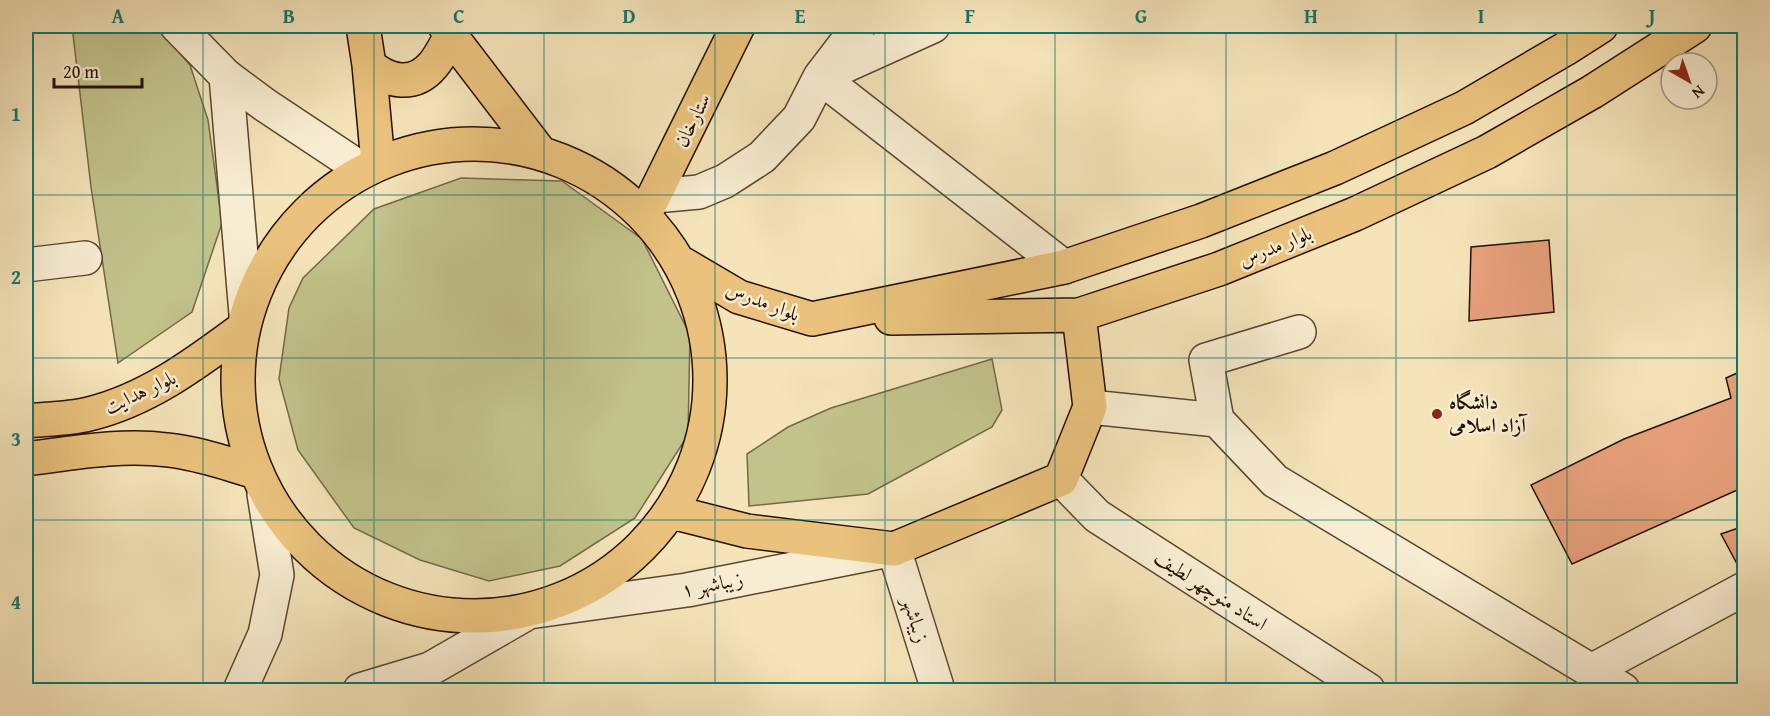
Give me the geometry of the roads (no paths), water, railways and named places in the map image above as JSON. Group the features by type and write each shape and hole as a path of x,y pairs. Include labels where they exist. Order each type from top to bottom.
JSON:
{"main road":[{"path":"363,26 369,65 370,167"},
{"name":"ستارخان","path":"650,205 736,26"},
{"name":"بلوار مدرس","path":"812,320 1064,267 1201,221 1335,168 1464,108 1565,50 1601,26"},
{"name":"بلوار مدرس","path":"683,264 739,297 812,320 1079,315 1219,269 1354,214 1487,152 1592,92 1695,26"},
{"path":"369,65 380,75 394,80 408,80 422,75 433,66 452,29 539,151"},
{"path":"485,142 539,151 597,176 650,205 683,264 703,312 712,363 710,415 696,466 672,512 608,572 529,612 467,619 405,609 349,584 300,544 259,482 240,425 236,378 243,322 289,230 370,167 430,147 485,142"},
{"path":"672,512 747,531 894,549 1061,479 1090,407 1079,315"},
{"name":"بلوار هدایت","path":"26,421 88,414 121,404 174,377 243,322"},
{"path":"26,459 96,449 132,447 169,450 259,482"}],"street":[{"path":"177,26 226,75 275,111 370,167"},
{"path":"650,205 699,192 725,181 762,158 799,118 820,77 859,26"},
{"path":"820,77 933,26"},
{"path":"226,75 243,322"},
{"path":"820,77 1064,267"},
{"path":"26,265 85,258"},
{"path":"1299,332 1206,360 1216,420 1275,482 1623,690"},
{"path":"1090,407 1216,420"},
{"name":"استاد منوچهر لطیف","path":"1061,479 1097,516 1357,689"},
{"path":"240,690 265,634 277,575 259,482"},
{"name":"زیباشهر ۱","path":"529,612 687,590 894,549"},
{"name":"زیباشهر","path":"894,549 938,690"},
{"path":"1591,671 1744,589"},
{"path":"360,690 430,669 529,612"}],"place":[{"name":"دانشگاه آزاد اسلامی","path":"1437,414"}]}
